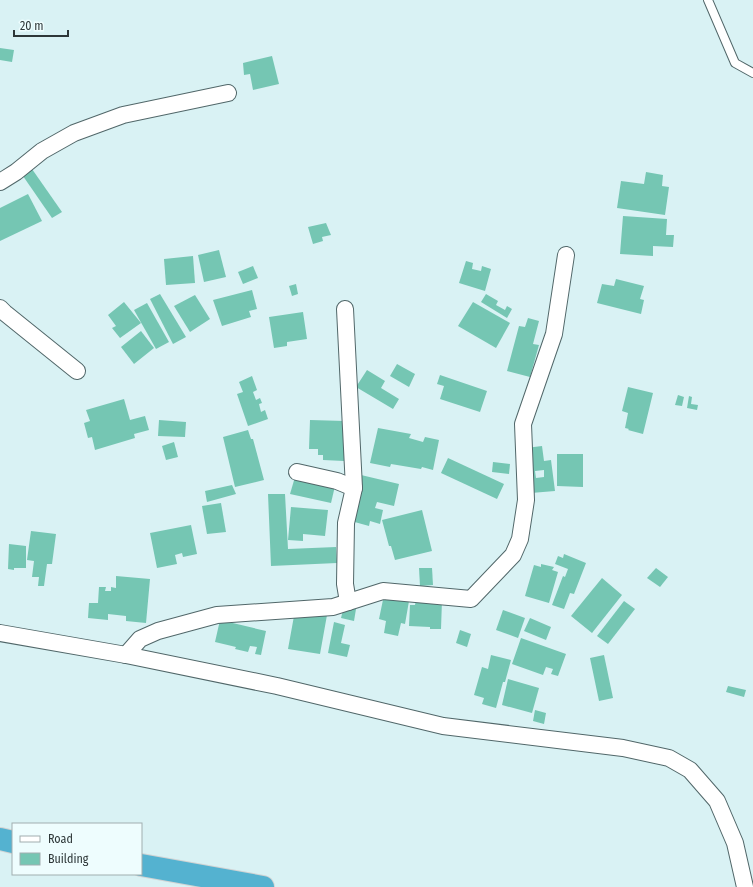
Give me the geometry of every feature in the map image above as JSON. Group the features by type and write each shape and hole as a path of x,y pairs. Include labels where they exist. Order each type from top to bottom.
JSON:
{"highway":[{"path":"0,839 12,842"},
{"path":"142,865 263,887"}],"street":[{"path":"0,182 16,172 42,151 74,133 123,116 228,93"},
{"path":"126,654 140,639 158,631 217,616 333,607 383,591 471,599 513,555 520,539 526,500 524,424 554,334 566,255"},
{"path":"0,308 77,371"},
{"path":"345,309 354,488 346,523 345,584 348,602"},
{"path":"297,472 337,481 354,488"},
{"path":"0,633 126,654 277,686 443,726 623,748 670,758 690,770 717,801 735,843 745,887"}],"lane":[{"path":"708,0 735,63 753,73"}],"building":[{"path":"0,48 14,50 12,62 0,60"},
{"path":"272,56 279,84 253,90 250,74 244,75 243,63"},
{"path":"32,169 62,212 52,218 23,176"},
{"path":"646,172 663,175 662,186 669,187 665,215 617,208 621,181 644,184"},
{"path":"28,194 42,221 0,241 0,208"},
{"path":"623,216 667,219 666,235 674,235 673,247 653,246 653,256 620,254"},
{"path":"326,223 331,235 322,237 323,241 313,244 308,227"},
{"path":"219,250 226,277 204,282 198,255"},
{"path":"193,256 195,283 166,285 164,259"},
{"path":"466,261 473,263 472,269 481,271 482,266 491,269 485,291 459,283"},
{"path":"253,266 258,278 243,284 238,272"},
{"path":"616,279 644,286 640,299 644,300 641,314 597,303 602,284 614,286"},
{"path":"296,284 298,294 292,296 289,286"},
{"path":"252,290 257,309 249,311 251,317 222,326 213,300"},
{"path":"160,294 186,337 173,344 150,299"},
{"path":"486,294 498,301 496,305 505,310 507,306 512,309 507,318 481,302"},
{"path":"195,295 210,319 190,332 174,306"},
{"path":"124,302 141,323 120,338 112,328 116,326 108,315"},
{"path":"473,302 510,323 496,348 458,326"},
{"path":"147,303 169,342 156,349 134,310"},
{"path":"303,312 307,339 287,342 287,346 274,348 269,317"},
{"path":"528,318 539,321 533,344 539,345 530,377 507,371 519,326 525,327"},
{"path":"141,331 154,348 134,364 121,347"},
{"path":"397,364 415,374 409,387 390,376"},
{"path":"367,370 385,381 381,388 399,399 393,409 356,387"},
{"path":"440,375 487,391 480,412 440,399 444,386 437,384"},
{"path":"252,376 257,390 253,392 256,400 260,398 262,403 259,404 261,412 265,410 268,419 248,426 237,394 243,392 239,382"},
{"path":"628,387 653,393 643,434 625,428 628,413 622,411"},
{"path":"678,395 684,397 682,406 675,405"},
{"path":"689,396 692,397 691,404 698,405 697,410 687,408"},
{"path":"124,399 130,420 145,416 149,430 134,434 135,438 95,450 92,437 88,438 84,423 90,421 86,410"},
{"path":"159,420 186,422 185,437 158,436"},
{"path":"310,420 345,421 344,461 323,460 323,455 318,455 318,449 309,449"},
{"path":"378,428 411,434 409,438 423,442 425,437 439,440 433,470 422,467 421,469 391,464 390,467 370,463"},
{"path":"248,430 251,439 253,439 264,480 235,487 223,437"},
{"path":"174,442 178,457 166,460 162,446"},
{"path":"542,446 544,461 551,460 555,491 531,493 526,448","holes":["544,470 544,477 536,478 535,471"]},
{"path":"557,454 583,454 583,487 557,486"},
{"path":"448,458 504,484 497,499 441,473"},
{"path":"493,462 510,464 509,474 492,472"},
{"path":"361,475 399,484 394,506 377,502 375,508 383,510 380,524 370,521 369,526 351,521"},
{"path":"295,477 335,486 331,503 290,494"},
{"path":"232,485 236,494 207,502 205,491"},
{"path":"268,494 285,494 288,549 336,547 337,563 271,566"},
{"path":"221,503 226,532 207,534 202,506"},
{"path":"291,507 328,510 325,536 303,534 303,541 288,540"},
{"path":"422,510 432,551 395,560 391,546 389,546 382,520"},
{"path":"191,525 197,554 183,557 182,553 175,555 177,564 157,568 150,533"},
{"path":"31,531 56,534 52,564 47,564 44,586 38,586 39,577 32,577 34,561 27,560"},
{"path":"9,544 26,546 26,568 14,568 14,570 8,569"},
{"path":"564,554 586,563 574,594 570,593 564,609 552,605 563,576 565,577 568,569 555,564 558,556 563,558"},
{"path":"541,564 554,567 552,570 558,572 549,603 525,596 534,565 541,567"},
{"path":"419,568 432,568 433,585 420,586"},
{"path":"656,568 668,577 660,587 647,578"},
{"path":"116,576 150,579 146,623 126,621 126,616 108,614 108,620 88,618 89,603 98,603 99,587 106,587 105,591 111,591 111,587 116,588"},
{"path":"602,578 622,595 592,633 571,616"},
{"path":"384,595 409,601 405,624 401,623 398,636 384,633 386,621 379,619"},
{"path":"416,599 442,600 441,629 409,626 410,605 415,605"},
{"path":"624,601 635,609 608,644 597,636"},
{"path":"344,606 356,609 354,621 341,618"},
{"path":"503,610 525,618 518,638 496,630"},
{"path":"306,611 327,615 320,654 288,649 294,616 305,618"},
{"path":"530,618 551,627 546,640 524,631"},
{"path":"220,620 266,631 261,655 255,654 257,647 250,646 248,652 235,649 236,647 215,642"},
{"path":"334,622 345,625 341,643 350,645 347,657 328,653"},
{"path":"460,630 471,634 467,647 456,643"},
{"path":"521,638 566,654 558,676 551,674 553,669 546,667 543,675 512,664"},
{"path":"491,655 511,660 496,708 482,704 484,698 474,695 482,667 488,669"},
{"path":"604,655 613,698 599,701 590,658"},
{"path":"508,679 539,688 532,713 502,705"},
{"path":"728,686 746,690 744,697 726,692"},
{"path":"535,710 546,713 544,724 533,721"}]}
